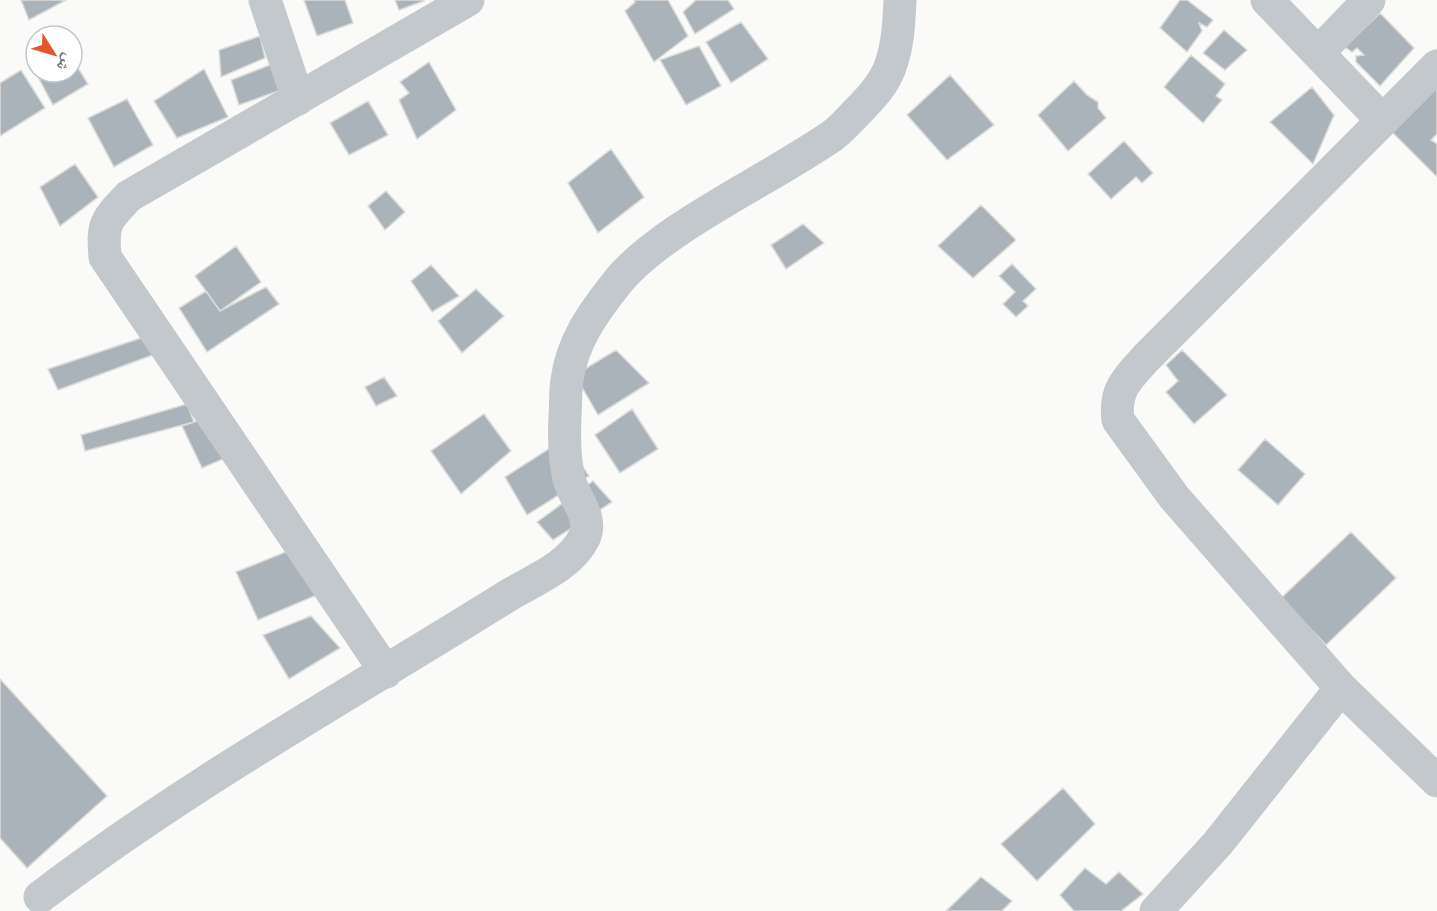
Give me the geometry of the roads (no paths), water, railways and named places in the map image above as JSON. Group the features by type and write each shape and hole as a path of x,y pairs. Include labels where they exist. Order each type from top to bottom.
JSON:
{"street":[{"path":"265,0 297,99"},
{"path":"386,672 105,257 103,236 107,219 129,196 468,0"},
{"path":"40,906 99,852 197,787 554,569 575,552 587,527 586,518 570,482 565,460 564,429 567,380 572,356 582,331 596,308 624,273 656,246 704,213 834,134 875,94 890,68 898,31 900,0"},
{"path":"1268,0 1382,120"},
{"path":"1318,53 1369,0"},
{"path":"1437,66 1126,379 1118,394 1117,408 1118,420 1174,497 1341,688 1437,781"},
{"path":"1156,911 1218,843 1341,688"}]}
